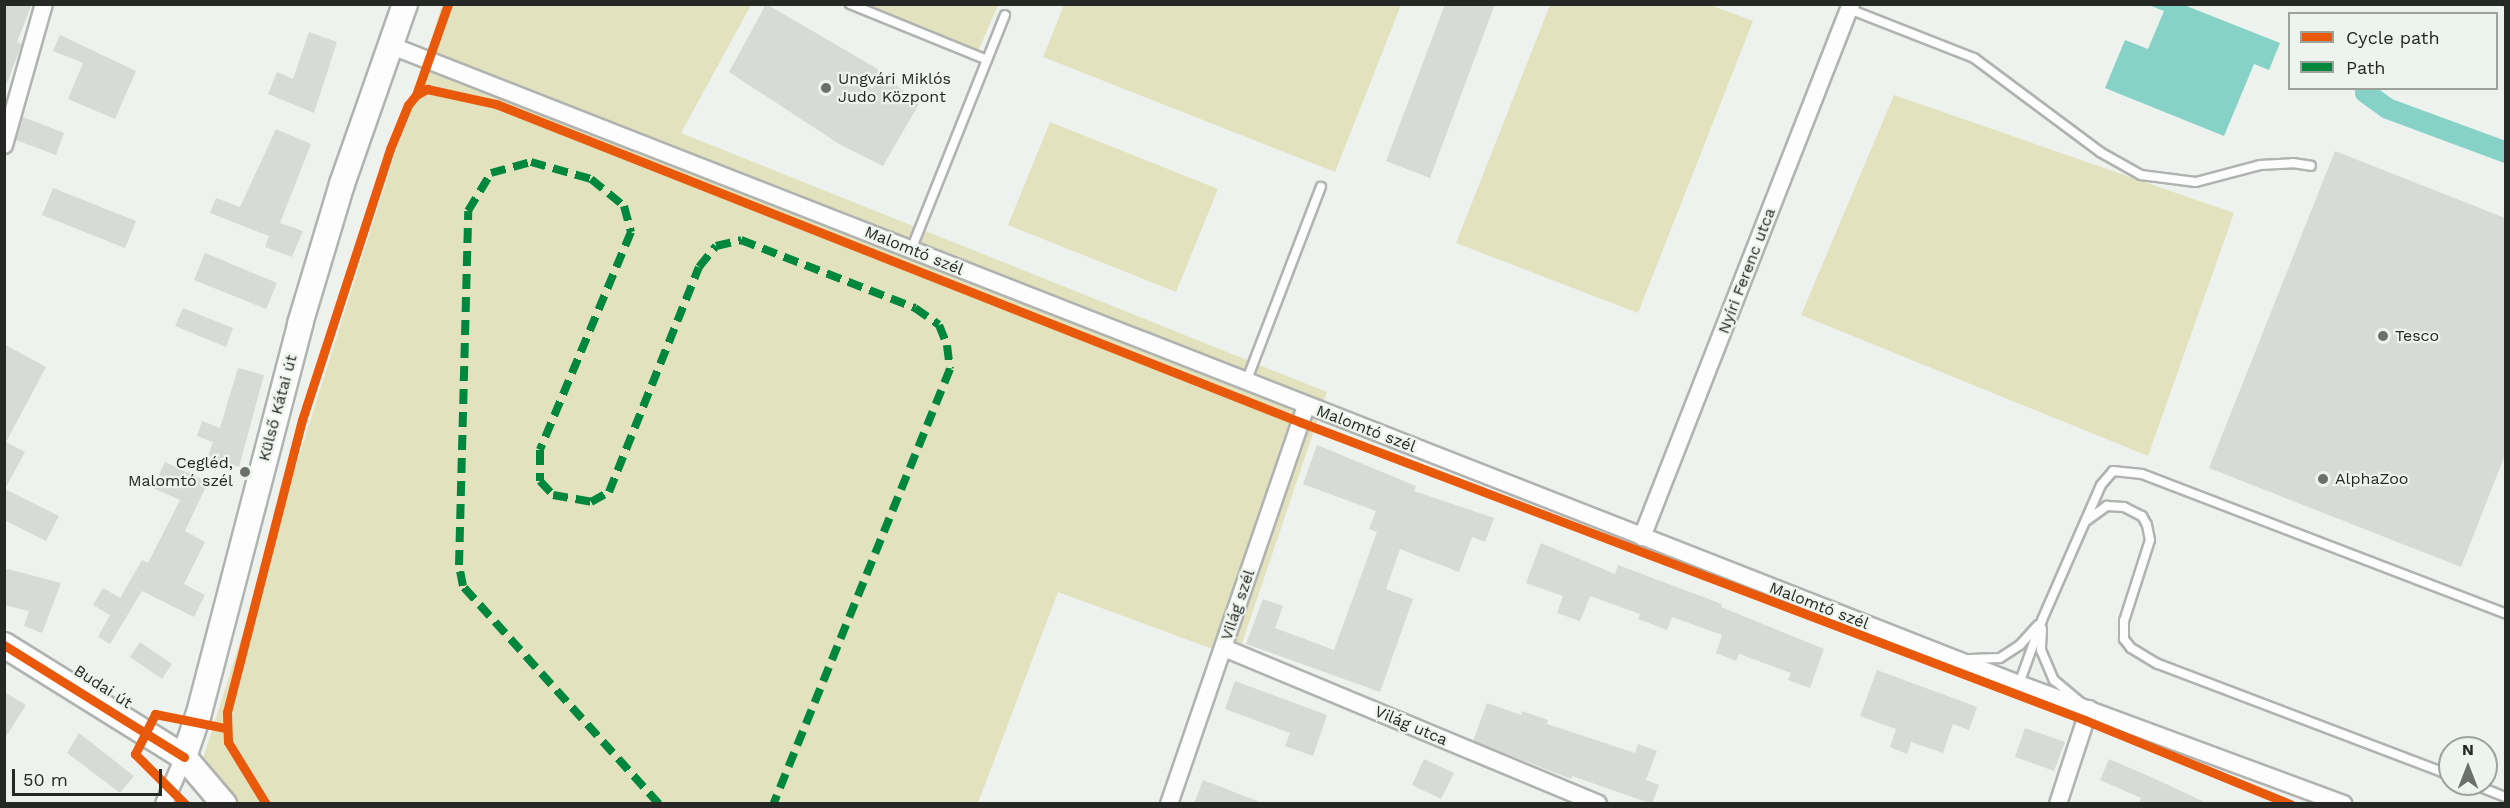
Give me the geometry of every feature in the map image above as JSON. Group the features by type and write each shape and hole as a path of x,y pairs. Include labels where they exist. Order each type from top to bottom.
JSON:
{"main road":[{"name":"Külső Kátai út","path":"184,757 199,713 303,313 342,184 405,4"},
{"name":"Budai út","path":"4,645 184,757"},
{"path":"184,757 224,804"}],"street":[{"path":"4,145 44,4"},
{"name":"Nyíri Ferenc utca","path":"1642,537 1850,7"},
{"name":"Malomtó szél","path":"392,46 2019,684 2340,803"},
{"name":"Világ szél","path":"1169,804 1306,406"},
{"name":"Világ utca","path":"1224,648 1598,804"},
{"path":"2058,804 2089,709"},
{"path":"164,804 184,757"}],"lane":[{"path":"850,4 987,60"},
{"path":"1850,7 1974,58 2100,152 2141,175 2196,182 2260,165 2293,163 2312,166"},
{"path":"911,250 1005,15"},
{"path":"1246,382 1321,187"},
{"path":"2019,684 2042,620 2101,485 2113,471 2132,470 2505,614"},
{"path":"2086,521 2107,506 2124,507 2142,516 2147,525 2150,540 2124,621 2124,639 2158,664 2438,770"},
{"path":"1953,658 2000,658 2020,645 2042,620"},
{"path":"2042,620 2041,650 2054,680 2089,709"}],"green space":[{"path":"1064,4 1401,5 1335,172 1043,57"},
{"path":"442,5 751,5 681,133 1327,392 1237,658 1058,592 978,803 216,804 195,784"},
{"path":"850,5 998,5 976,56"},
{"path":"1550,5 1710,5 1753,21 1638,313 1456,243"},
{"path":"1894,95 2234,213 2148,456 1801,315"},
{"path":"1050,122 1218,189 1176,292 1008,225"}],"water":[{"path":"2149,5 2184,5 2280,43 2269,70 2254,64 2224,136 2105,88 2125,40 2148,49 2164,11"}],"building":[{"path":"4,4 32,4 17,42 22,44 5,88"},
{"name":"Ungvári Miklós Judo Központ","path":"766,4 876,68 919,104 883,166 839,144 729,72"},
{"path":"1445,4 1495,4 1430,178 1386,161"},
{"path":"309,32 337,42 314,113 268,94 277,72 293,79"},
{"path":"60,35 136,71 115,119 68,99 83,63 53,51"},
{"path":"23,117 64,133 56,155 16,140"},
{"path":"276,129 311,144 280,223 303,231 292,257 265,247 269,236 210,213 216,198 240,207"},
{"name":"Tesco","path":"2335,151 2505,218 2505,455 2461,567 2209,468"},
{"path":"53,188 136,221 125,248 42,215"},
{"path":"205,253 277,283 266,309 194,280"},
{"path":"183,308 233,328 226,347 175,326"},
{"path":"4,344 46,367 6,442 25,452 5,489 59,516 46,541 4,520"},
{"path":"238,368 264,375 239,467 208,456 213,442 197,436 202,421 220,428"},
{"path":"1317,445 1416,486 1414,491 1494,518 1485,542 1472,537 1459,572 1400,549 1386,589 1413,599 1380,692 1246,644 1263,599 1283,606 1275,628 1334,650 1377,532 1369,529 1376,511 1303,484"},
{"path":"165,462 208,482 185,531 205,542 184,584 205,595 194,617 142,591 110,644 98,637 110,615 93,605 103,588 120,598 142,560 148,563 180,500 153,488"},
{"path":"1541,543 1615,574 1618,565 1722,604 1721,607 1824,649 1810,688 1788,680 1791,673 1739,654 1736,661 1716,653 1722,635 1672,617 1667,630 1638,619 1640,614 1590,596 1580,621 1557,613 1563,596 1526,583"},
{"path":"4,568 61,583 42,633 24,626 29,611 4,605"},
{"path":"140,642 172,664 162,679 130,657"},
{"path":"1877,670 1977,707 1969,730 1953,724 1943,753 1911,742 1907,754 1890,747 1896,729 1860,716"},
{"path":"1235,681 1327,715 1313,756 1285,746 1290,733 1225,709"},
{"path":"4,692 26,705 4,740"},
{"path":"1487,703 1521,715 1522,711 1548,720 1547,724 1635,753 1638,744 1657,751 1646,780 1659,785 1652,804 1572,776 1571,779 1473,741"},
{"path":"2025,728 2065,742 2054,771 2015,757"},
{"path":"79,733 134,776 120,793 67,753"},
{"path":"1424,759 1454,773 1441,799 1412,785"},
{"path":"2109,759 2209,804 2138,804 2141,798 2100,780"},
{"path":"1203,780 1260,802 1259,804 1194,804"}],"waterway":[{"path":"2366,90 2365,92 2387,108 2506,152"}],"marked path":[{"path":"659,804 463,586 459,565 468,211 491,173 531,162 591,179 624,206 631,232 540,450 540,481 553,495 591,502 609,492 699,267 716,246 741,240 915,308 939,325 947,345 950,369 773,804"}],"cycle path":[{"path":"266,804 228,742 227,712 302,420 390,149 408,105 416,95 448,4"},
{"path":"416,95 427,89 496,104 1300,422 2085,720 2290,804"},
{"path":"4,645 184,757"},
{"path":"185,804 135,754 155,714 225,728"}],"place":[{"name":"Ungvári Miklós Judo Központ","path":"826,88"},
{"name":"Tesco","path":"2383,336"},
{"name":"Cegléd, Malomtó szél","path":"245,472"},
{"name":"AlphaZoo","path":"2323,479"}]}
